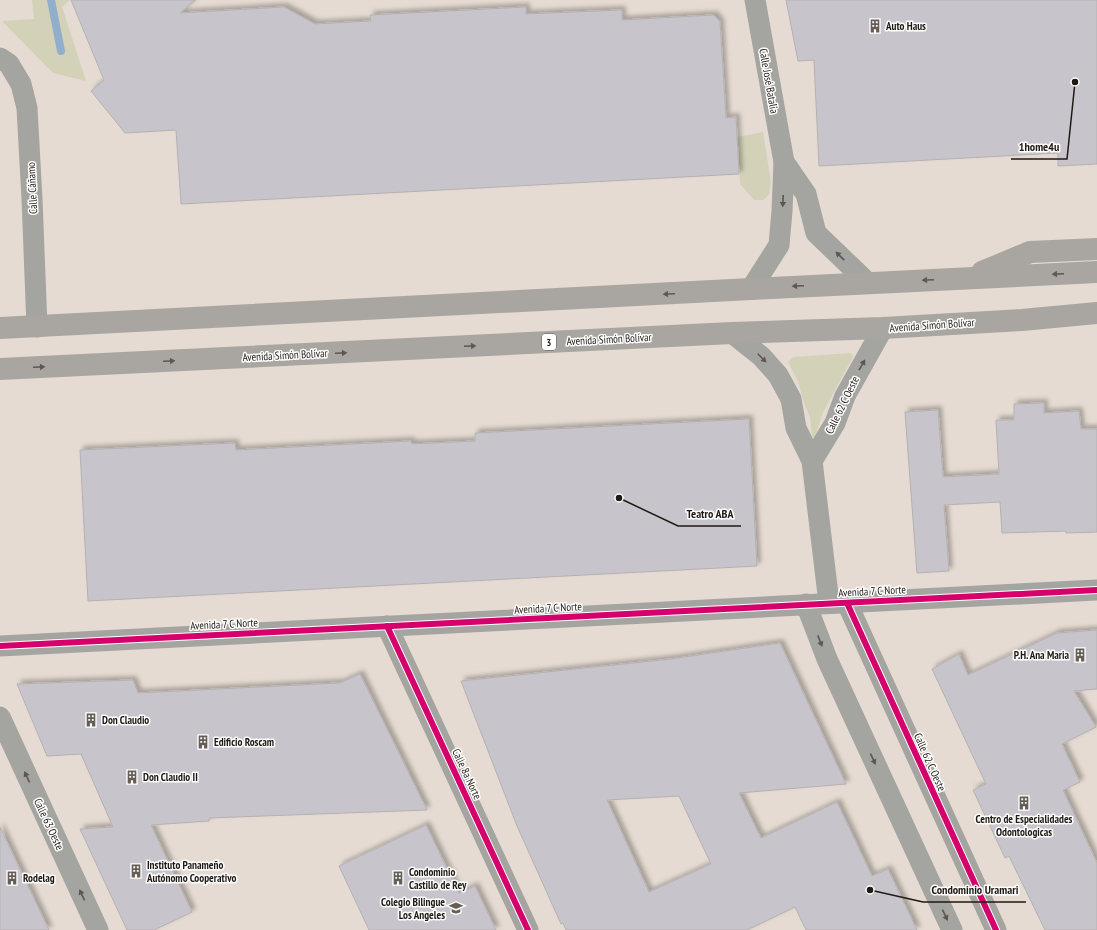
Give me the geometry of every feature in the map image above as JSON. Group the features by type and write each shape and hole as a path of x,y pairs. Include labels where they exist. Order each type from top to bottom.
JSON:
{"main road":[{"path":"968,278 1030,252 1097,249"},
{"path":"0,328 1097,272"},
{"name":"Avenida Simón Bolívar","path":"0,369 732,333 884,328 1097,313"},
{"path":"1060,316 1097,324"}],"street":[{"name":"Calle José Batalia","path":"751,289 779,244 784,162 755,0"},
{"name":"Calle Cáñamo","path":"0,58 9,64 21,84 27,108 37,327"},
{"name":"Calle José Batalia","path":"784,162 806,194 816,232 868,283"},
{"name":"Calle 62 C Oeste","path":"812,461 835,423 845,396 884,328"},
{"name":"Calle 62 C Oeste","path":"732,333 761,356 778,375 791,399 796,428 812,461 838,603 996,930"},
{"name":"Avenida 7 C Norte","path":"0,646 1097,590"},
{"path":"806,604 827,659 952,930"},
{"name":"Calle 8a Norte","path":"387,626 528,930"},
{"name":"Calle 63 Oeste","path":"0,717 98,930"}],"green space":[{"path":"32,0 70,0 62,7 86,81 53,73 2,21 34,19"},
{"path":"763,132 771,182 769,195 763,200 754,200 740,184 737,137"},
{"path":"851,353 853,357 823,412 815,437 812,437 810,417 798,382 788,362 793,357"}],"building":[{"path":"71,0 195,0 180,13 284,7 315,24 371,21 370,15 526,7 526,14 622,10 622,20 714,15 720,22 726,118 736,117 739,174 181,204 176,130 125,133 91,91 104,80"},
{"path":"786,0 1097,0 1097,164 1058,166 1058,153 819,166 814,60 798,61"},
{"path":"1044,403 1044,413 1079,411 1081,429 1097,429 1097,532 1066,533 1066,531 1002,533 1000,502 944,505 949,571 917,573 905,412 938,410 943,477 999,474 996,420 1014,420 1014,404"},
{"path":"749,419 757,566 88,601 80,450 235,443 236,450 411,441 412,444 475,441 475,433"},
{"path":"1097,630 1097,689 1074,691 1096,727 1062,744 1080,782 1063,790 1097,863 1097,930 1045,930 1009,856 1005,858 973,790 986,784 932,669 959,654 968,675 1057,633"},
{"path":"780,643 846,784 739,793 761,838 837,802 872,876 888,869 917,930 806,930 795,907 747,930 566,930 563,923 561,924 517,826 461,681 671,659","holes":["679,796 711,864 649,892 607,800"]},
{"path":"360,674 427,810 209,818 209,821 151,825 192,912 154,930 127,930 80,829 113,827 81,754 47,756 17,684 133,680 138,693 340,683"},
{"path":"426,825 459,893 475,886 496,930 369,930 339,866"},
{"name":"Rodelag","path":"0,827 49,930 0,930"}],"waterway":[{"path":"51,0 61,51"}],"cycle path":[{"path":"0,646 1097,590"},
{"path":"847,603 996,930"},
{"path":"387,626 528,930"}],"place":[{"name":"Auto Haus","path":"875,26"},
{"name":"1home4u","path":"1075,82"},
{"name":"Teatro ABA","path":"619,498"},
{"name":"P.H. Ana Maria","path":"1080,655"},
{"name":"Don Claudio","path":"91,720"},
{"name":"Edificio Roscam","path":"203,742"},
{"name":"Don Claudio II","path":"132,777"},
{"name":"Centro de Especialidades Odontologicas","path":"1024,803"},
{"name":"Instituto Panameño Autónomo Cooperativo","path":"136,871"},
{"name":"Rodelag","path":"12,878"},
{"name":"Condominio Castillo de Rey","path":"398,878"},
{"name":"Condominio Uramari","path":"870,890"},
{"name":"Colegio Bilingue Los Angeles","path":"456,908"}]}
